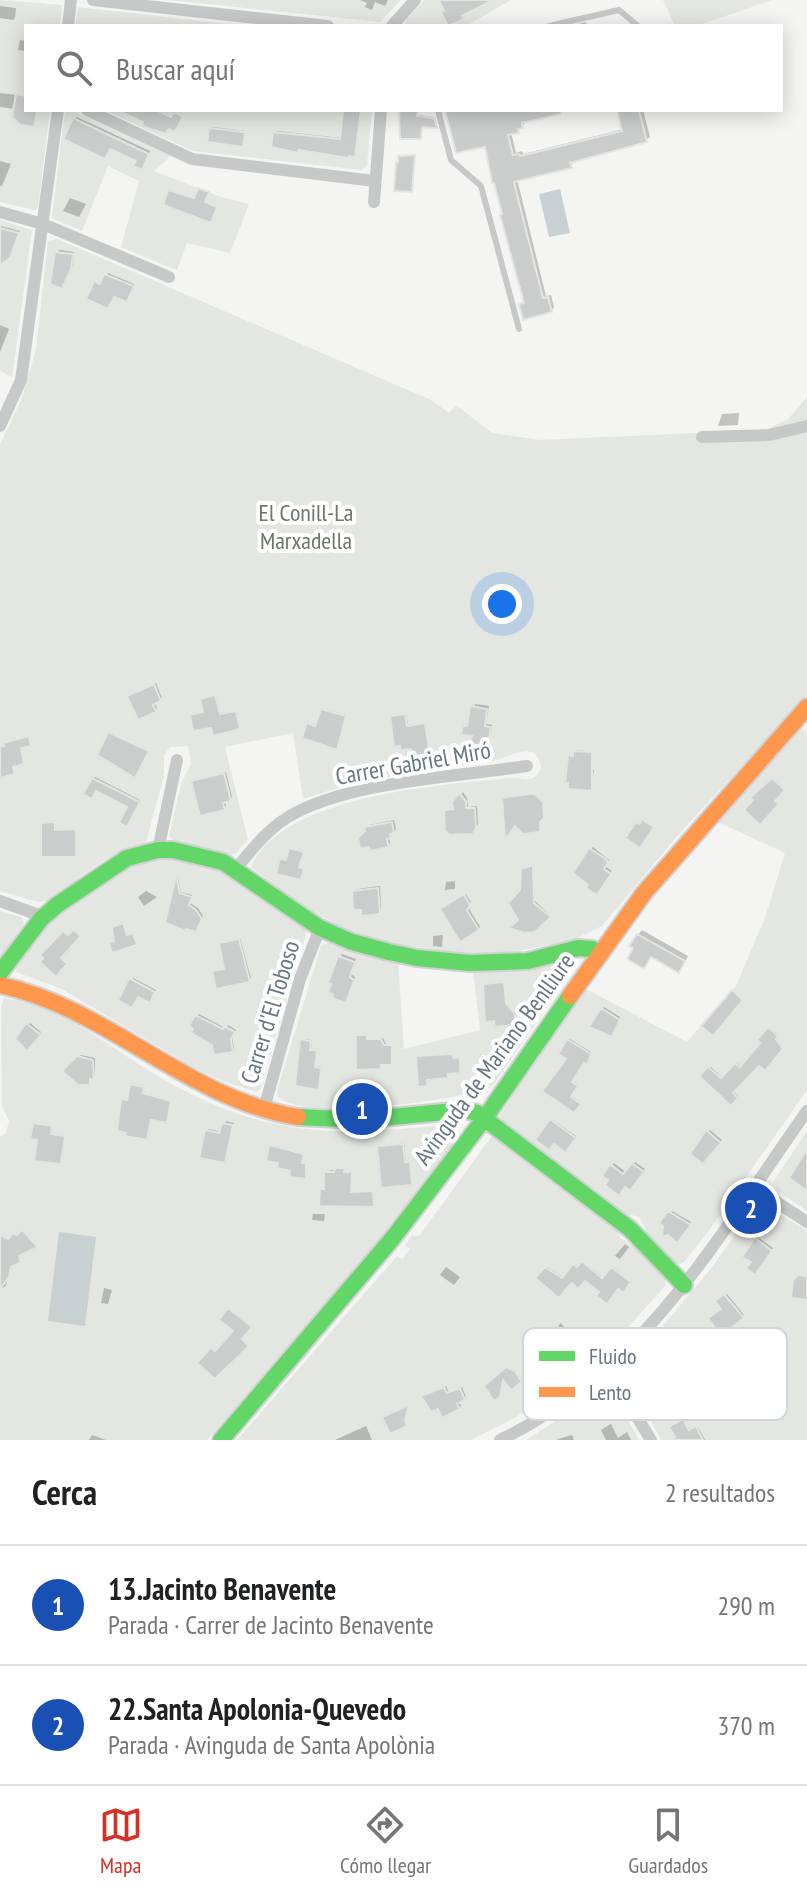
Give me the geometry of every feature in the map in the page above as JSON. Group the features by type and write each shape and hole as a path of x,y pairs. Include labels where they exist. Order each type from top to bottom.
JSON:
{"street":[{"path":"68,24 71,0"},
{"path":"93,0 312,24"},
{"path":"394,24 415,0"},
{"path":"0,426 21,380 58,112"},
{"path":"91,112 192,159 375,181"},
{"path":"374,202 381,112"},
{"path":"0,212 43,224 169,277"},
{"path":"702,437 769,435 807,426"},
{"name":"Avinguda de Mariano Benlliure","path":"221,1440 392,1239 484,1119 644,893 807,707"},
{"path":"158,850 177,760"},
{"name":"Carrer Gabriel Miró","path":"236,869 271,829 312,806 391,786 527,766"},
{"path":"0,973 41,919 127,858 158,850 194,854 223,862 320,928 352,942 389,952 445,962 500,963 528,961 578,948 599,953"},
{"path":"0,901 36,914 41,919"},
{"name":"Carrer d'El Toboso","path":"264,1109 300,979 320,928"},
{"path":"0,985 63,1004 186,1078 264,1109 322,1120 364,1120 465,1110 477,1113 630,1229 684,1285"},
{"path":"647,1328 684,1285 807,1111"},
{"path":"753,1187 807,1222"},
{"path":"500,1440 536,1420"},
{"path":"639,1420 651,1440"}],"lane":[{"path":"558,24 619,10 636,24"},
{"path":"439,112 451,160 481,186 519,329"}],"green space":[{"path":"0,0 62,5 60,24 24,24 24,112 50,112 38,207 35,210 0,202"},
{"path":"169,0 401,0 380,22"},
{"path":"425,0 511,0 469,24 405,24"},
{"path":"663,0 772,0 702,24 674,24"},
{"path":"78,7 226,24 75,24"},
{"path":"65,112 75,112 171,156 154,171 221,197 249,204 230,253 187,243 177,270 121,247 139,181 108,166 82,231 52,217"},
{"path":"108,112 372,112 367,165 362,170 193,151"},
{"path":"0,220 32,230 12,378 0,370"},
{"name":"El Conill-La Marxadella","path":"57,239 431,400 449,413 456,405 492,433 540,440 766,430 788,419 807,397 807,695 678,835 602,926 573,940 503,954 469,954 374,939 339,926 294,900 251,867 267,844 291,826 323,811 395,792 504,778 531,778 541,767 537,756 527,751 490,762 372,780 303,799 293,733 225,747 248,840 230,855 174,841 169,836 181,784 191,764 188,746 170,747 164,755 164,776 146,842 104,860 46,901 38,902 0,891 0,444 21,400 36,350 48,241"},
{"path":"801,728 807,733 807,1090 710,1229 684,1262 677,1265 649,1235 639,1217 623,1217 503,1125 500,1115 586,989 687,1042 736,986 765,918 785,853 718,822"},
{"path":"172,859 211,867 233,878 307,931 257,1092 193,1067 62,989 16,972 21,959 46,928 82,897 135,865"},
{"path":"0,911 21,917 24,924 0,959"},
{"path":"330,942 398,962 404,1049 480,1030 473,972 520,970 571,959 576,965 494,1084 487,1089 443,1099 379,1107 316,1108 292,1104 277,1096 277,1091 321,946"},
{"path":"4,998 48,1010 166,1081 237,1114 304,1129 338,1131 456,1126 457,1138 361,1264 207,1440 0,1440 0,1137 6,1133 9,1121 2,1106 1,1007"},
{"path":"807,1131 807,1211 778,1191 773,1182"},
{"path":"492,1136 496,1136 617,1225 619,1237 637,1249 666,1280 665,1286 627,1328 523,1328 523,1413 471,1440 237,1440 397,1256 402,1259 410,1249 405,1245 412,1236 419,1236"},
{"path":"758,1204 765,1205 807,1231 807,1440 661,1440 651,1420 787,1420 787,1328 661,1328 709,1271"},
{"path":"557,1420 628,1420 639,1440 526,1440"}],"shaded area":[{"path":"560,189 570,233 549,237 539,194"},
{"path":"59,1232 96,1237 85,1326 48,1321"}],"building":[{"path":"439,0 493,0 453,24 447,24 441,12 444,11"},
{"path":"16,94 24,96 24,112 37,112 34,127 20,125 12,117"},
{"path":"121,112 160,112 171,117 174,112 183,117 175,132 169,129 166,134 142,126 143,122"},
{"path":"343,112 361,112 355,157 299,150 299,153 271,147 273,132 340,139"},
{"path":"399,112 418,112 417,116 434,118 437,128 422,127 421,139 400,139"},
{"path":"446,112 561,112 522,123 519,133 508,135 513,155 520,156 622,131 617,112 640,112 647,142 570,163 572,168 514,182 543,298 548,297 552,312 523,320 519,304 524,303 485,147 456,153"},
{"path":"73,118 149,154 142,170 133,166 136,161 110,149 105,159 63,139"},
{"path":"209,128 245,132 243,147 207,142"},
{"path":"415,155 412,192 394,191 398,156"},
{"path":"198,188 209,192 205,202 217,207 211,223 163,205 168,190 194,198"},
{"path":"0,228 19,233 10,258 0,265"},
{"path":"55,252 73,254 71,269 62,289 50,284"},
{"path":"104,274 134,286 127,302 114,297 108,309 86,299 94,281 100,284"},
{"path":"154,684 161,701 153,705 156,712 138,720 127,696"},
{"path":"215,695 220,714 236,711 240,729 213,736 211,728 193,731 190,715 203,712 200,699"},
{"path":"470,706 487,709 485,726 491,727 489,739 483,738 481,746 470,744 472,736 461,735 463,725 467,726"},
{"path":"321,709 346,716 337,750 302,738 307,723 315,726"},
{"path":"405,714 407,726 425,723 430,756 412,758 411,749 394,747 390,716"},
{"path":"108,732 149,751 135,778 97,755"},
{"path":"29,736 31,746 21,748 24,764 13,767 15,774 0,778 0,747 4,746 3,743"},
{"path":"573,751 592,752 592,791 568,789 568,783 565,783 568,755 573,756"},
{"path":"224,773 231,801 223,803 225,810 200,816 191,781"},
{"path":"92,778 140,802 127,827 119,823 127,807 96,791 92,799 83,794"},
{"path":"772,778 785,790 775,801 779,804 760,825 744,810 753,800 750,798"},
{"path":"459,793 466,801 466,808 475,808 476,828 473,834 449,835 445,830 444,810 453,809 452,802"},
{"path":"535,794 543,802 544,818 540,822 540,832 523,834 515,826 505,840 502,798"},
{"path":"642,819 654,827 640,848 625,838 636,822 639,824"},
{"path":"55,822 55,830 76,829 76,857 41,857 41,823"},
{"path":"392,822 394,833 387,839 389,847 370,851 369,847 360,848 358,838 365,831 364,827"},
{"path":"289,848 304,852 299,867 304,869 301,880 276,874 280,858 286,860"},
{"path":"589,848 606,859 608,863 604,869 611,874 597,895 573,873"},
{"path":"533,865 534,903 551,917 535,932 524,933 509,928 518,920 508,903 520,890 521,869"},
{"path":"176,876 180,893 192,897 189,905 202,919 196,932 165,923"},
{"path":"378,888 380,914 361,916 361,910 353,910 352,891"},
{"path":"464,894 470,905 467,910 479,930 460,942 440,909"},
{"path":"123,923 127,935 133,933 137,945 112,953 109,943 114,941 112,927"},
{"path":"73,930 81,936 61,958 67,964 56,977 40,962 43,958 40,955 63,931 68,935"},
{"path":"637,934 685,961 679,973 651,957 644,969 627,959 633,948 629,946"},
{"path":"239,939 250,982 216,989 212,971 224,969 219,943"},
{"path":"338,956 355,962 350,977 354,980 346,1003 332,998 333,994 328,993 331,984 328,983"},
{"path":"129,978 155,992 150,1003 138,997 132,1008 118,1000"},
{"path":"504,982 506,1003 515,1014 516,1025 495,1027 494,1021 485,1022 483,984"},
{"path":"732,990 743,1000 713,1036 701,1026"},
{"path":"601,1008 620,1020 612,1037 589,1027"},
{"path":"195,1015 235,1032 231,1039 233,1052 214,1055 212,1045 191,1033 193,1029 189,1026"},
{"path":"26,1023 41,1035 27,1051 15,1039"},
{"path":"768,1027 778,1036 776,1039 783,1049 765,1071 759,1066 733,1093 738,1098 731,1106 699,1076 708,1067 721,1078 735,1063 740,1067 760,1043 757,1040"},
{"path":"356,1035 367,1035 367,1039 381,1039 384,1045 392,1045 392,1065 381,1065 381,1069 356,1070"},
{"path":"300,1039 311,1041 310,1050 317,1050 315,1067 321,1068 319,1090 295,1086"},
{"path":"567,1039 591,1054 587,1065 584,1063 572,1082 578,1086 571,1097 581,1104 574,1113 542,1091 566,1059 558,1054"},
{"path":"451,1054 454,1058 460,1057 460,1073 448,1074 448,1078 427,1080 427,1086 418,1087 416,1056"},
{"path":"77,1056 93,1060 94,1079 90,1079 90,1085 78,1085 62,1071"},
{"path":"130,1084 144,1087 143,1093 171,1101 167,1123 151,1120 147,1140 125,1136 126,1133 117,1131 121,1099 127,1100"},
{"path":"550,1119 576,1138 565,1153 554,1144 549,1150 535,1140"},
{"path":"33,1123 52,1126 51,1134 65,1136 61,1164 34,1161 37,1140 30,1139"},
{"path":"222,1123 233,1125 225,1163 199,1158 205,1130 219,1133"},
{"path":"706,1130 721,1143 703,1164 690,1154"},
{"path":"403,1144 405,1162 410,1162 412,1185 381,1188 377,1146"},
{"path":"269,1145 304,1154 302,1163 306,1163 306,1179 289,1177 290,1171 277,1168 278,1163 266,1161"},
{"path":"807,1149 807,1191 789,1178"},
{"path":"632,1163 644,1172 630,1191 625,1187 619,1196 605,1185 608,1180 602,1176 610,1164 623,1174"},
{"path":"335,1168 352,1172 351,1192 373,1191 374,1207 319,1206 320,1189 324,1189 324,1172 334,1172"},
{"path":"668,1211 691,1225 677,1243 668,1235 662,1237 663,1226 659,1223"},
{"path":"22,1230 38,1247 19,1256 21,1262 11,1267 9,1277 0,1289 0,1235 8,1239"},
{"path":"755,1238 772,1251 755,1275 746,1268 751,1262 742,1257"},
{"path":"582,1261 602,1278 611,1267 631,1282 623,1293 618,1289 607,1304 596,1296 599,1292 585,1281 578,1289 572,1283 559,1298 535,1278 545,1267 562,1278 573,1264 577,1267"},
{"path":"798,1275 807,1276 807,1300 791,1298 793,1280"},
{"path":"724,1294 744,1318 731,1328 711,1328 714,1326 708,1318 721,1309 715,1301"},
{"path":"228,1308 252,1327 242,1339 249,1346 215,1379 197,1363 211,1347 215,1351 233,1331 219,1320"},
{"path":"506,1367 515,1371 522,1382 511,1390 503,1380 500,1397 494,1401 484,1386"},
{"path":"444,1387 447,1393 460,1388 465,1400 457,1404 460,1409 442,1418 438,1409 431,1412 421,1396"},
{"path":"409,1405 405,1421 407,1426 390,1434 382,1417"},
{"path":"684,1420 689,1430 696,1426 703,1440 670,1440 675,1437 669,1427"}],"traffic: fast":[{"path":"0,973 41,919 57,905 127,858 158,850 173,850 223,862 320,928 352,942 389,952 470,963 528,961 578,948 599,953"},
{"path":"221,1440 392,1239 484,1119 570,996"},
{"path":"298,1117 360,1120 465,1110 477,1113 630,1229 684,1285"}],"traffic: slow":[{"path":"570,996 644,893 807,707"},
{"path":"0,985 77,1013 220,1092 258,1107 298,1117"}],"place":[{"name":"13.Jacinto Benavente","path":"362,1109"},
{"name":"22.Santa Apolonia-Quevedo","path":"751,1208"}]}
